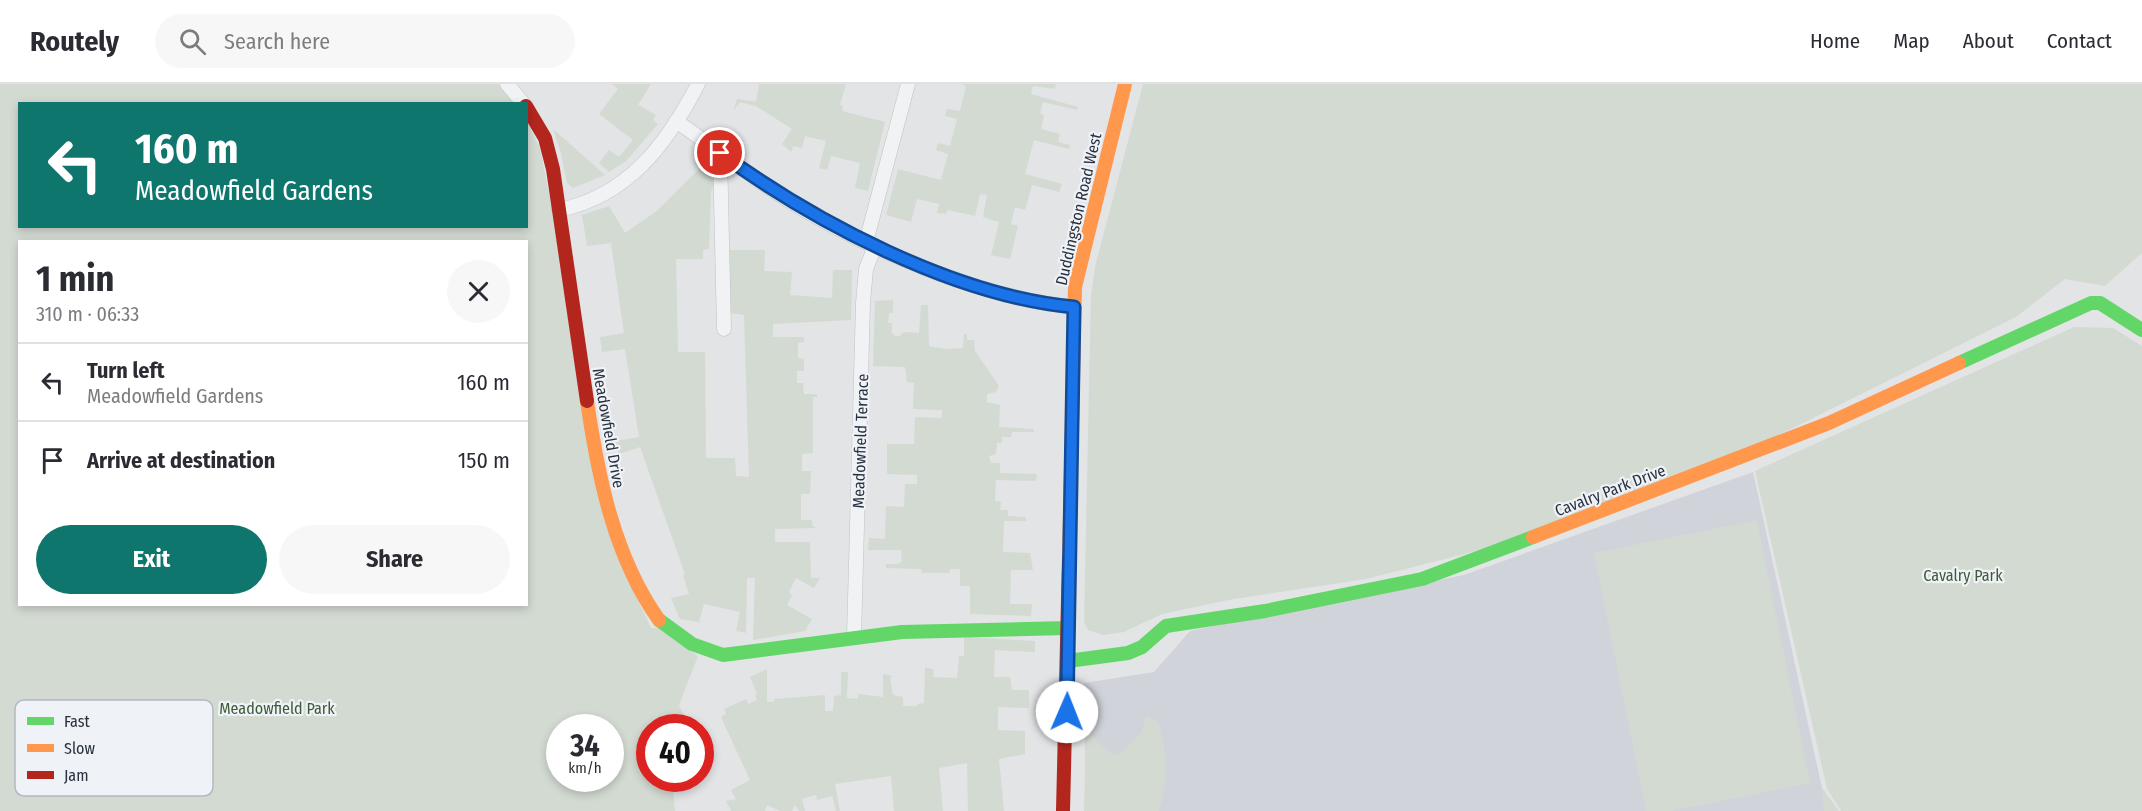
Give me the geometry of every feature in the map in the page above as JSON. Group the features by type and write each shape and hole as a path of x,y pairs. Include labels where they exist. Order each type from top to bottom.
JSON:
{"street":[{"name":"Meadowfield Drive","path":"507,84 523,102"},
{"path":"559,210 606,194 621,185 655,152 698,84"},
{"name":"Meadowfield Terrace","path":"854,638 863,303 866,269 908,84"},
{"name":"Duddingston Road West","path":"1063,811 1076,274 1125,84"},
{"name":"Meadowfield Drive","path":"528,109 544,138 559,210 597,469 624,555 652,612 680,637 723,655 946,629 1068,628"},
{"path":"676,121 788,200 870,244 976,285 1030,300 1074,307"},
{"path":"720,153 724,329"},
{"name":"Cavalry Park Drive","path":"1068,661 1128,654 1142,647 1166,626 1265,611 1422,579 1829,423 2091,303 2100,303 2142,330"}],"shaded area":[{"path":"1753,472 1822,788 1839,811 1086,811 1084,683 1154,672 1190,631 1464,575"}],"green space":[{"name":"Meadowfield Park","path":"0,84 498,84 514,102 18,102 18,228 528,228 528,123 540,149 628,579 651,628 658,628 698,656 679,705 684,714 636,714 636,792 673,792 675,811 0,811"},
{"path":"612,84 651,84 638,105 656,115 653,120 658,124 626,161 609,172 599,163 609,150 619,157 633,140 599,114 618,89"},
{"path":"759,84 846,84 840,105 843,106 842,111 885,122 868,191 855,188 860,163 831,156 827,170 819,168 826,141 805,136 802,148 793,146 791,152 782,144 792,129 756,106 740,102 734,110 737,99 756,102"},
{"path":"961,84 1056,84 1055,89 1033,86 1031,94 1078,107 1077,110 1043,102 1040,114 1044,115 1041,129 1060,134 1058,142 1070,145 1069,149 1034,140 1025,174 1062,184 1059,192 1032,185 1025,210 1015,207 1011,224 1018,226 1010,259 991,255 999,222 983,217 987,195 980,194 975,216 948,210 946,214 937,213 939,204 917,199 911,222 886,215 898,169 941,180 948,154 936,150 938,143 950,146 957,119 945,116 947,109 960,111 966,86"},
{"path":"1143,84 2142,84 2142,253 2105,286 2065,279 2016,317 1757,446 1504,544 1366,579 1228,600 1162,614 1124,632 1104,635 1088,630 1084,622 1091,295 1095,267"},
{"path":"553,129 605,175 573,188 567,183"},
{"path":"700,168 716,182 711,191 709,249 703,250 703,259 676,259 678,352 705,352 706,458 735,458 736,476 749,477 744,315 730,313 729,250 765,250 764,271 792,272 790,295 832,298 833,270 852,270 851,320 773,324 773,337 804,337 804,342 798,343 798,358 804,359 804,371 797,371 797,383 803,383 804,394 817,394 817,397 813,397 813,453 802,454 802,471 811,471 810,494 801,494 801,520 812,520 812,526 817,528 775,529 775,542 810,542 811,578 820,578 814,588 796,578 789,592 792,595 787,605 812,619 805,631 753,640 755,578 747,578 746,633 736,631 740,612 704,604 699,622 680,619 671,598 689,594 683,575 685,574 640,447 619,454 615,441 639,437 625,349 602,352 600,337 624,333 611,243 587,246 582,215 609,206 625,233 658,210"},
{"path":"893,300 893,313 889,313 888,323 892,323 892,333 895,336 900,336 904,332 919,333 921,305 928,305 929,346 946,349 963,348 964,334 967,334 967,340 974,340 975,351 999,386 996,392 987,394 987,402 1000,405 999,427 1034,429 1034,432 1012,432 1011,437 1002,437 1002,443 997,443 996,454 989,456 991,463 1000,463 1000,473 1037,474 1036,481 996,480 995,501 1001,502 1000,510 1008,510 1008,516 1026,517 1026,521 1004,521 1003,552 1030,553 1033,570 1011,570 1010,604 1032,604 1031,616 970,614 970,586 960,586 960,569 950,569 950,573 922,573 921,569 886,568 886,564 898,564 902,561 901,550 868,550 869,538 885,539 886,506 904,507 905,484 917,484 917,475 887,474 887,444 914,444 915,417 942,418 942,410 913,409 914,383 907,382 905,367 873,366 875,301"},
{"name":"Cavalry Park","path":"2074,327 2113,328 2142,346 2142,811 1841,811 1827,789 1755,471"},
{"path":"1757,520 1810,783 1671,811 1646,811 1594,553"},
{"path":"964,637 1035,641 1035,652 995,650 994,677 1010,677 1012,690 1029,690 1029,708 998,707 998,730 1025,731 1025,754 999,759 1004,811 968,811 967,763 939,768 943,811 894,811 891,776 835,784 840,811 836,811 832,796 817,800 816,795 802,799 805,811 799,811 795,805 792,811 780,811 767,805 765,811 731,811 726,801 736,799 731,790 750,780 721,717 726,714 724,709 746,699 748,704 757,700 750,677 767,669 767,702 774,702 774,699 825,695 825,711 833,711 834,696 841,695 841,672 848,672 847,698 858,699 858,694 883,697 883,674 893,676 890,678 893,695 903,697 903,706 917,706 924,703 925,667 934,670 933,677 957,678 959,656 964,656"},
{"path":"1146,716 1157,720 1165,754 1166,777 1159,811 1084,811 1086,728 1107,751 1118,755 1142,732"},
{"path":"1822,788 1839,811 1824,811"}],"traffic: fast":[{"path":"1959,363 2091,303 2100,303 2142,330"},
{"path":"1068,661 1128,653 1142,647 1166,626 1265,611 1422,579 1533,537"},
{"path":"659,620 692,644 723,655 902,632 1068,628"}],"traffic: slow":[{"path":"1069,559 1075,287 1125,84"},
{"path":"1533,537 1829,423 1959,363"},
{"path":"587,401 603,487 619,543 643,596 659,620"}],"traffic: jam":[{"path":"528,109 545,138 553,169 587,401"},
{"path":"1063,811 1069,559"}],"route":[{"path":"720,153 813,215 875,246 976,285 1030,300 1074,307 1067,712"}]}
